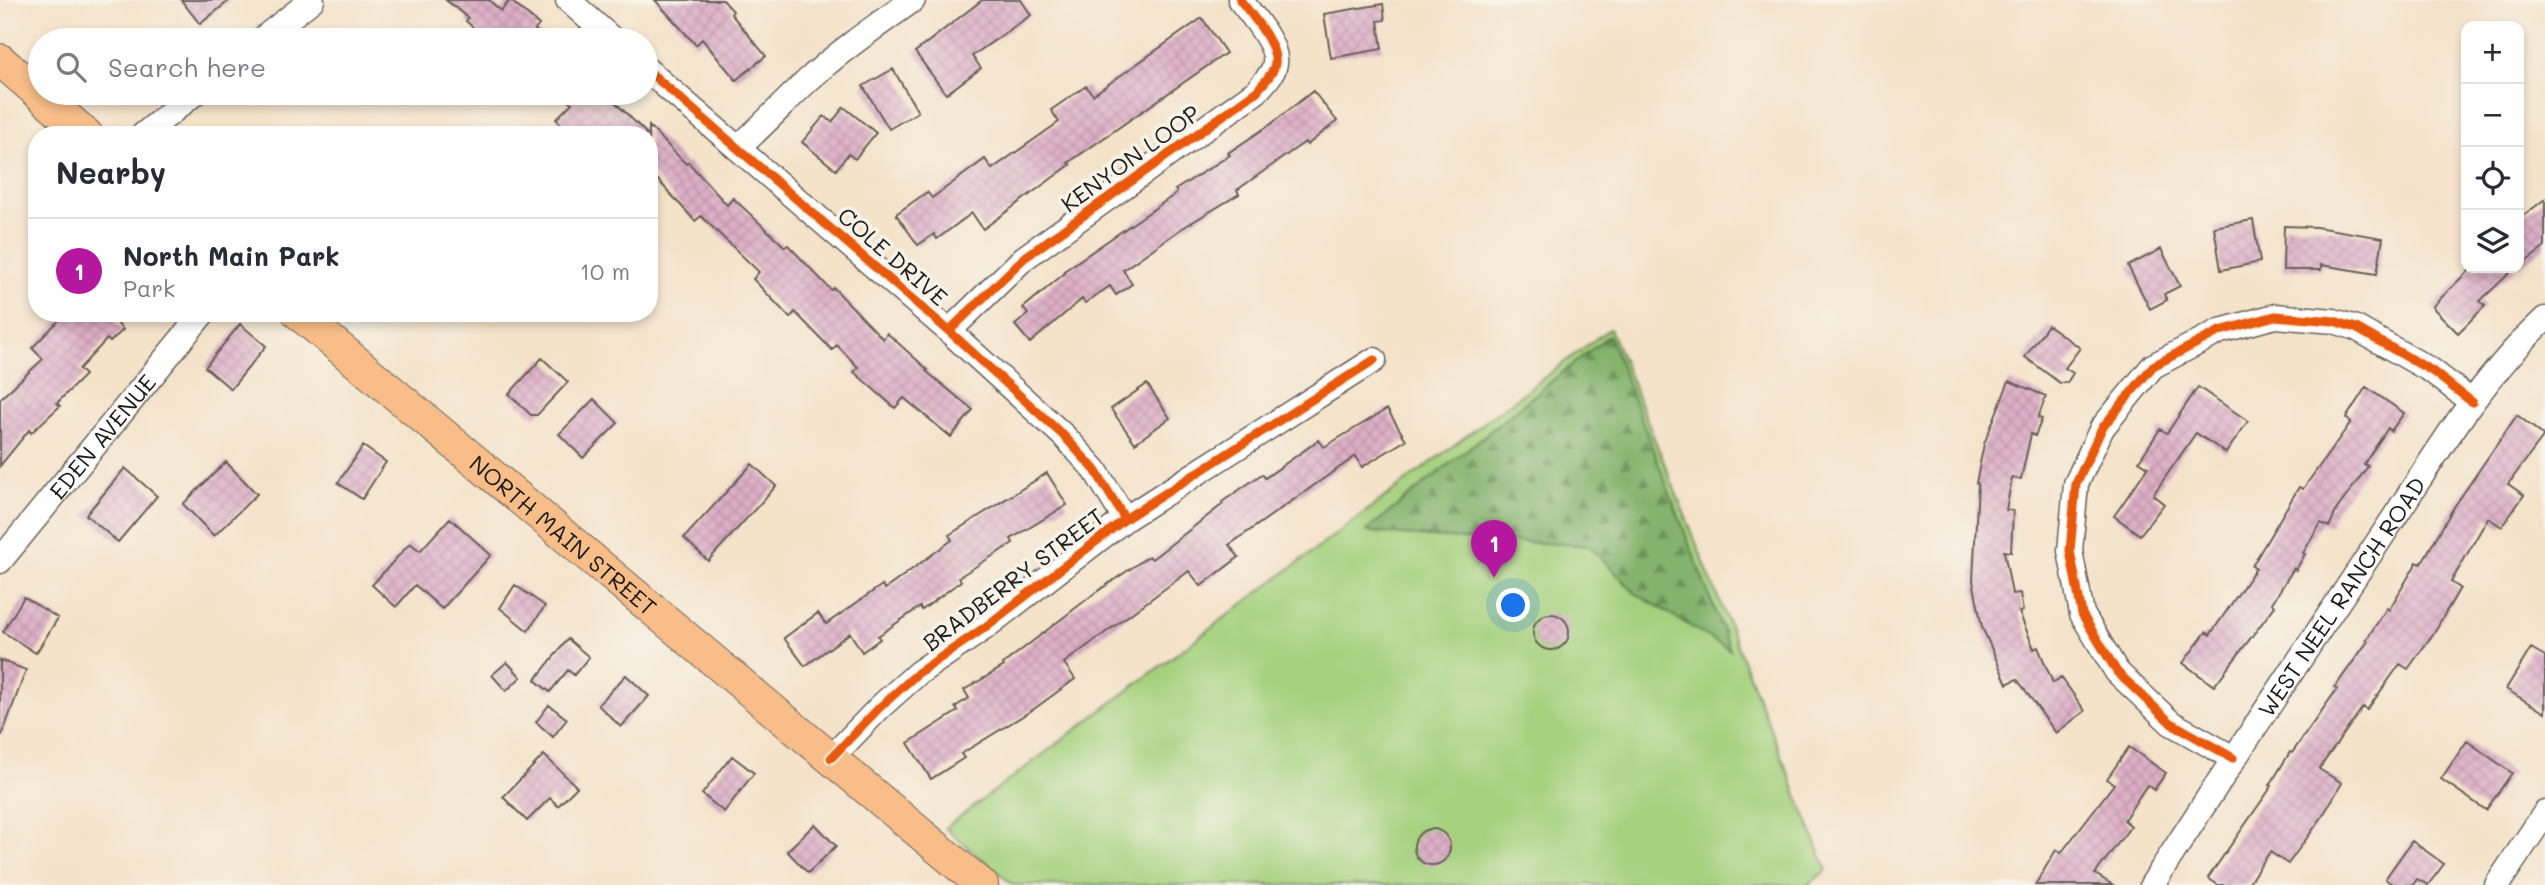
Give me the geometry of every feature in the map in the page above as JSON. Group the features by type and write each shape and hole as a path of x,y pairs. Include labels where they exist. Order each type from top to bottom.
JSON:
{"main road":[{"path":"3,67 28,87"},
{"path":"50,105 76,126"},
{"name":"NORTH MAIN STREET","path":"309,322 982,885"}],"street":[{"path":"276,28 312,0"},
{"path":"568,0 599,28"},
{"path":"739,147 806,82 913,0"},
{"name":"KENYON LOOP","path":"950,331 1024,258 1257,91 1270,75 1275,63 1273,48 1240,0"},
{"name":"COLE DRIVE","path":"658,79 950,331 1065,437 1095,470 1125,519"},
{"path":"154,126 180,105"},
{"path":"2233,758 2171,723 2117,672 2082,614 2070,551 2076,484 2102,428 2153,366 2220,331 2275,316 2334,321 2357,328 2432,371 2472,402"},
{"name":"WEST NEEL RANCH ROAD","path":"2152,885 2233,758 2472,402 2518,344 2545,319"},
{"name":"EDEN AVENUE","path":"0,561 196,322"},
{"name":"BRADBERRY STREET","path":"831,758 880,707 918,673 984,628 1125,519 1374,360"},
{"path":"2497,885 2545,813"}],"green space":[{"path":"1610,328 1827,870 1808,885 1013,885 945,828"},
{"path":"1609,335 1730,650 1635,593 1590,546 1422,537 1366,531"}],"building":[{"path":"181,0 230,0 200,24"},
{"path":"446,0 489,0 501,11 510,0 539,25 537,28 474,28 466,21 468,18"},
{"path":"655,0 723,0 733,11 731,14 766,56 736,80 702,39 696,45"},
{"path":"982,0 1021,0 1031,15 972,56 981,68 946,94 915,52"},
{"path":"1383,4 1385,20 1378,21 1382,49 1331,58 1324,14"},
{"path":"1202,18 1226,53 1068,163 1070,165 983,229 972,213 937,239 934,234 918,245 896,214 927,192 932,198 985,159 992,169 1059,122 1051,110 1086,86 1093,95"},
{"path":"893,69 918,112 889,129 863,86"},
{"path":"1313,91 1337,121 1307,145 1305,142 1237,190 1239,194 1181,229 1123,270 1132,284 1116,295 1110,286 1085,303 1082,299 1030,343 1015,325 1028,314 1023,308 1065,273 1064,271 1177,193 1175,190 1230,155 1228,153"},
{"path":"570,105 618,105 639,126 563,126 556,119"},
{"path":"844,107 876,133 855,159 848,154 836,170 802,142 824,116 832,122"},
{"path":"658,135 686,164 688,162 727,205 733,198 785,247 788,245 831,290 834,288 883,339 887,333 928,370 926,371 973,410 951,437 904,398 895,408 854,372 858,367 837,345 832,350 795,312 790,318 753,279 759,272 701,216 695,221 658,180"},
{"path":"2545,199 2545,247 2524,263 2524,215"},
{"path":"2253,220 2260,262 2221,270 2214,227"},
{"path":"2284,226 2316,227 2383,238 2377,274 2321,265 2321,270 2283,270"},
{"path":"2161,249 2180,286 2164,294 2167,300 2150,309 2128,266"},
{"path":"2466,273 2510,273 2480,301 2485,306 2458,333 2432,307"},
{"path":"57,322 116,322 123,330 110,342 107,339 79,369 85,375 57,403 60,406 31,433 29,430 0,466 0,399 43,359 32,348"},
{"path":"240,324 266,346 231,389 205,367"},
{"path":"2048,325 2080,348 2065,368 2073,373 2067,383 2060,383 2025,357"},
{"path":"542,358 568,382 537,415 531,415 509,394"},
{"path":"2009,381 2046,396 2038,418 2042,419 2035,436 2031,434 2021,479 2012,478 2006,510 2013,511 2011,552 2004,551 2012,594 2020,593 2023,611 2019,612 2034,649 2038,647 2053,683 2061,677 2085,711 2056,733 2017,679 2007,684 1982,627 1973,580 1976,483 1984,444"},
{"path":"1147,384 1170,418 1135,443 1111,409"},
{"path":"2198,387 2248,421 2226,453 2196,433 2153,495 2164,504 2140,535 2114,516 2148,467 2139,461 2160,429 2167,433"},
{"path":"2366,387 2404,413 2391,431 2388,428 2364,464 2368,466 2337,509 2329,527 2321,523 2296,570 2294,568 2272,603 2275,606 2214,686 2183,663 2206,632 2210,635 2256,568 2252,566 2299,487 2303,489 2351,422 2346,418"},
{"path":"594,399 618,423 583,458 559,434"},
{"path":"1387,409 1406,440 1362,467 1356,456 1229,545 1239,557 1201,586 1189,571 1064,663 1075,679 1034,709 961,754 964,758 931,779 908,743 958,711 955,707 969,698 964,690 1004,666 1003,664 1095,593 1149,556 1152,559 1223,504 1222,502 1262,474 1265,478 1319,440 1324,447"},
{"path":"2517,415 2544,436 2508,484 2524,495 2502,527 2488,518 2451,582 2460,588 2433,634 2408,669 2400,664 2367,710 2363,707 2319,769 2342,783 2322,817 2288,864 2270,852 2247,885 2218,885 2208,878 2272,786 2270,785 2290,752 2292,753 2337,689 2335,687 2368,641 2366,640 2387,608 2389,610 2417,562 2421,564 2454,507"},
{"path":"363,446 386,462 362,499 338,483"},
{"path":"226,462 257,494 214,536 183,504"},
{"path":"752,464 776,486 708,561 684,538"},
{"path":"125,468 157,496 118,542 86,515"},
{"path":"1047,473 1067,505 1011,539 1013,543 959,577 961,581 922,610 920,607 878,636 880,639 862,652 850,633 805,666 784,638 818,613 826,624 882,585 885,589 952,540 949,535"},
{"path":"450,518 491,555 442,609 415,585 396,607 372,585 410,543 420,551"},
{"path":"515,585 545,606 528,631 500,608"},
{"path":"24,597 58,618 36,653 3,632"},
{"path":"1551,614 1564,619 1569,632 1564,645 1551,650 1538,645 1533,632 1538,619"},
{"path":"568,639 589,657 574,675 568,670 550,692 535,680"},
{"path":"2531,648 2545,656 2545,713 2506,689"},
{"path":"0,660 26,670 2,735 0,735"},
{"path":"507,662 521,677 506,691 492,675"},
{"path":"626,675 649,696 621,727 598,705"},
{"path":"549,705 567,719 553,737 536,722"},
{"path":"2467,741 2512,773 2486,810 2441,779"},
{"path":"2129,747 2166,773 2154,790 2147,785 2124,820 2131,826 2095,874 2113,885 2035,885 2056,850 2061,853 2114,784 2107,779"},
{"path":"544,755 577,787 558,806 550,798 527,821 503,797"},
{"path":"732,756 754,773 724,812 702,794"},
{"path":"815,824 836,846 808,873 787,851"},
{"path":"1432,829 1445,834 1450,847 1445,860 1432,865 1419,860 1414,847 1419,834"},
{"path":"2412,841 2444,864 2428,885 2417,879 2413,885 2394,885 2385,879"}],"cycle path":[{"path":"949,331 1024,258 1257,91 1273,71 1275,56 1263,30 1240,0"},
{"path":"658,79 949,331 1065,437 1095,470 1125,519"},
{"path":"2233,758 2171,723 2117,672 2082,614 2070,551 2076,484 2102,428 2153,366 2220,331 2275,316 2334,321 2356,328 2432,371 2472,402"},
{"path":"831,758 880,707 918,673 984,628 1125,519 1374,360"}],"place":[{"name":"North Main Park","path":"1494,578"}]}
